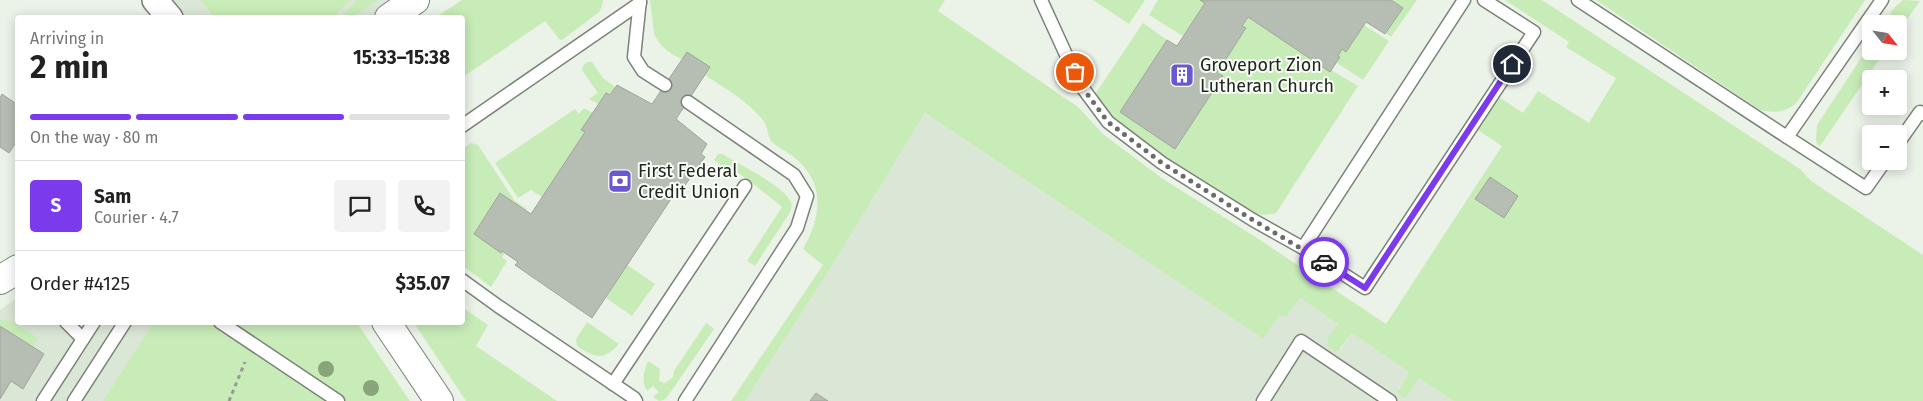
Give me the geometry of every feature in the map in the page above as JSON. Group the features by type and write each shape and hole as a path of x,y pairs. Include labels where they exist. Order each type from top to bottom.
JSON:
{"street":[{"path":"155,0 168,15"},
{"path":"393,15 415,0"},
{"path":"0,280 15,271"},
{"path":"388,325 439,401"}],"lane":[{"path":"1042,0 1079,83 1108,122 1162,163 1253,220 1303,248 1365,288 1534,32 1484,0"},
{"path":"1303,248 1464,0"},
{"path":"1578,0 1866,188 1879,170"},
{"path":"1788,137 1882,0"},
{"path":"639,1 634,57 643,71 665,85"},
{"path":"465,124 639,1"},
{"path":"685,401 797,228 807,196 794,175 688,102"},
{"path":"1907,131 1920,112 1923,114"},
{"path":"613,384 745,186"},
{"path":"465,282 636,401"},
{"path":"69,325 83,339"},
{"path":"43,401 92,325"},
{"path":"74,401 124,325"},
{"path":"225,325 338,401"},
{"path":"1263,401 1301,341 1390,401"}],"path":[{"path":"229,401 253,343"}],"shaded area":[{"path":"155,0 415,0 393,15 168,15"},
{"path":"925,113 1263,339 1279,316 1287,316 1300,298 1338,324 1327,342 1341,349 1352,333 1410,372 1399,388 1398,394 1407,396 1419,378 1453,401 745,401 830,269"},
{"path":"15,299 15,325 163,325 110,401 0,401 0,310"}],"green space":[{"path":"201,0 350,0 335,15 213,15"},
{"path":"357,0 378,0 355,15 343,15"},
{"path":"462,0 603,0 599,12 562,40 559,39 545,21 465,76 465,15 439,15"},
{"path":"650,0 945,0 938,11 1078,107 1104,135 1163,179 1254,236 1386,324 1502,146 1475,128 1496,95 1523,113 1538,91 1589,123 1616,78 1566,47 1569,42 1505,0 1542,0 1800,169 1811,181 1923,255 1923,401 1453,401 1419,378 1407,396 1403,398 1398,394 1398,391 1409,372 1352,333 1338,351 1334,351 1327,346 1328,338 1338,324 1300,298 1287,316 1279,316 1263,339 925,113 830,269 745,401 731,401 823,265 803,249 809,238 816,214 818,202 816,191 813,180 806,169 771,141 765,122 757,113 736,95 705,75 710,67 678,57 670,53 658,42 654,34"},
{"path":"1093,0 1145,0 1129,24"},
{"path":"1158,0 1200,0 1205,3 1183,36 1149,15"},
{"path":"1391,0 1417,0 1391,37 1386,33 1403,8"},
{"path":"1596,0 1865,0 1797,102 1784,110 1771,112 1760,110"},
{"path":"1903,0 1920,1 1908,18 1908,15 1890,15"},
{"path":"1248,17 1330,72 1331,70 1358,86 1276,213 1268,215 1256,214 1245,209 1131,134 1111,116 1096,93 1143,23 1167,40 1120,112 1175,148 1222,76 1217,73 1246,29 1242,26"},
{"path":"1364,25 1389,41 1363,80 1337,63 1342,49 1346,52"},
{"path":"1862,57 1862,60 1879,60 1872,70 1862,70 1862,85 1820,146 1817,145 1816,140 1817,125"},
{"path":"587,62 592,62 603,78 615,87 610,95 606,93 598,104 589,99 598,93 582,70"},
{"path":"584,108 593,113 582,130 585,132 542,197 531,190 518,198 495,163 575,109 579,114"},
{"path":"471,143 478,145 515,201 527,209 526,211 500,193 474,234 501,253 502,251 505,253 502,257 507,261 491,287 465,268 465,147"},
{"path":"718,154 722,154 749,169 780,189 791,202 789,214 755,266 747,261 782,207 737,172 732,173 714,160"},
{"path":"627,265 655,284 632,316 606,298"},
{"path":"465,309 488,325 476,346 557,401 466,401 415,325 465,325"},
{"path":"0,320 10,321 38,338 33,347 0,326"},
{"path":"587,322 619,344 608,353 599,356 577,346 576,339"},
{"path":"706,323 714,329 668,396 664,400 659,401 653,397 659,392 653,386 647,391 644,384 644,372 648,361 660,369 659,381 665,383 673,377 674,371"},
{"path":"152,325 358,325 410,401 103,401"}],"building":[{"name":"Groveport Zion Lutheran Church","path":"1200,0 1391,0 1403,8 1385,34 1366,22 1346,52 1342,49 1338,56 1340,57 1330,72 1248,17 1242,26 1246,28 1217,73 1223,76 1175,149 1120,112 1167,40 1177,46 1205,3"},
{"name":"First Federal Credit Union","path":"687,52 710,67 676,119 707,144 701,154 705,157 678,195 675,193 592,318 515,265 518,262 502,251 501,253 474,234 500,193 531,214 585,132 581,130 606,93 610,95 617,85 652,104"},
{"path":"2,94 15,103 15,144 9,153 0,147 0,98"},
{"path":"1490,177 1518,196 1504,218 1475,199"},
{"path":"0,326 44,354 23,389 11,381 0,399"},
{"path":"816,393 828,401 810,401"}],"way so far":[{"path":"1075,72 1079,83 1108,122 1162,163 1324,262"}],"place":[{"name":"Groveport Zion Lutheran Church","path":"1182,75"},
{"name":"First Federal Credit Union","path":"620,181"}],"route":[{"path":"1324,262 1365,288 1512,64"}]}
